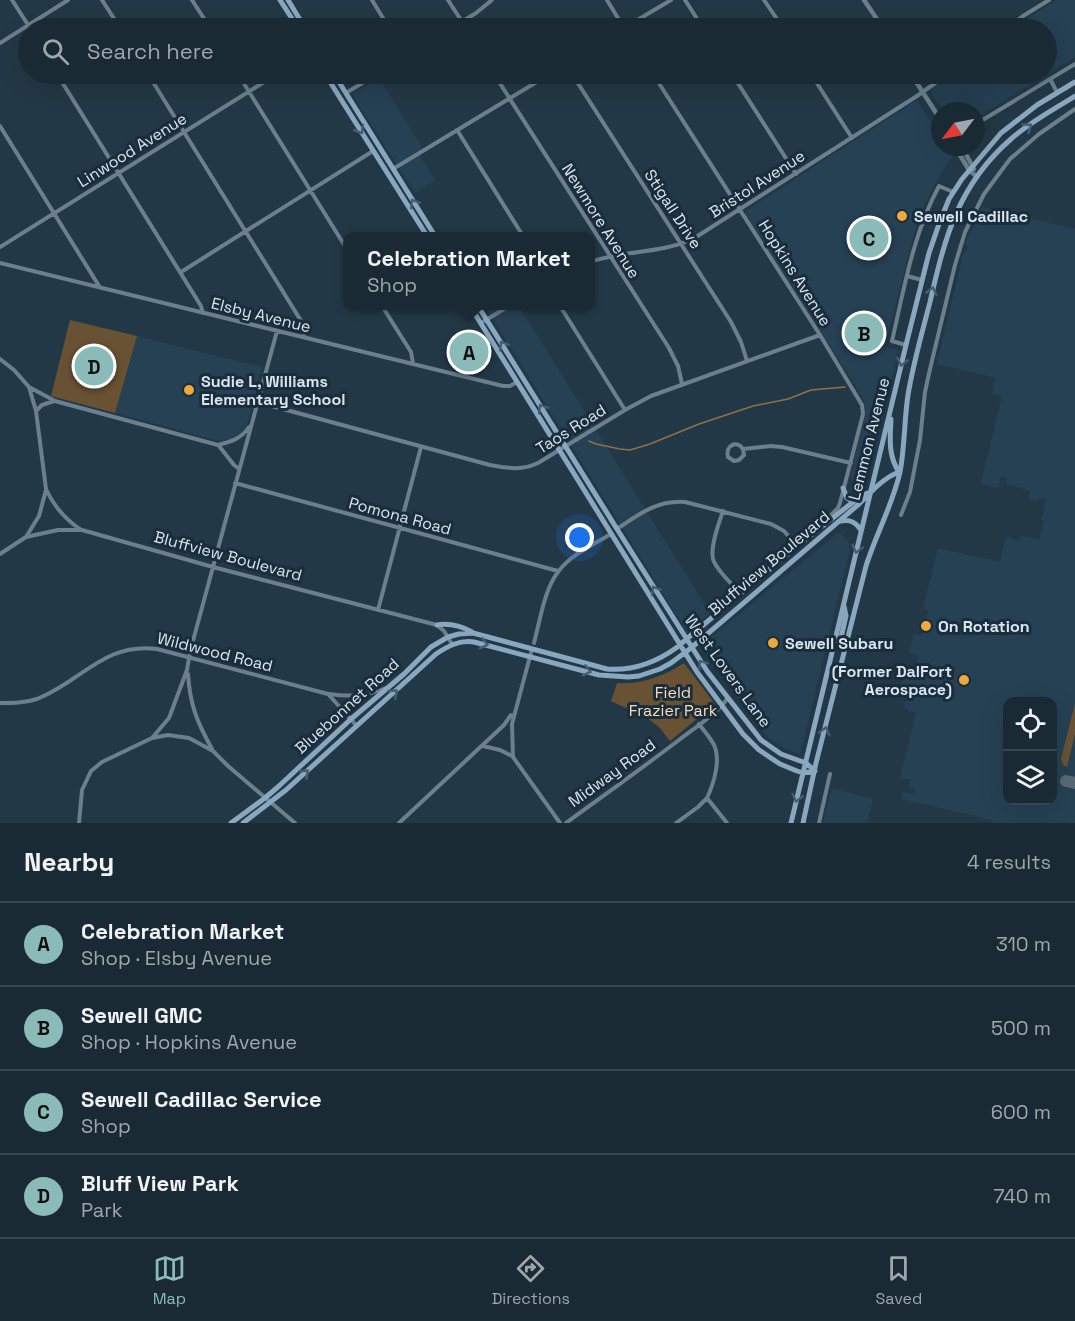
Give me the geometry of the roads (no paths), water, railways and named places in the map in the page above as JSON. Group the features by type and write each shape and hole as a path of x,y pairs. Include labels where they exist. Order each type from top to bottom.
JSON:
{"main road":[{"path":"280,0 294,16"},
{"path":"288,0 294,16"},
{"name":"Lemmon Avenue","path":"791,823 906,345 934,238 944,211 953,192 971,167 1001,133 1036,105 1075,82"},
{"path":"334,84 380,147 432,232"},
{"path":"338,84 373,151 423,232"},
{"name":"Lemmon Avenue","path":"803,823 868,558 900,472 908,397 945,241 969,187 996,154 1034,122 1075,96"},
{"path":"373,151 380,147"},
{"path":"386,172 393,169"},
{"name":"West Lovers Lane","path":"473,310 685,653 722,706 743,734 759,750 780,764 803,773"},
{"name":"West Lovers Lane","path":"481,310 707,671 761,740 781,754 806,763 814,771"},
{"path":"906,345 919,347"},
{"path":"517,382 523,378"},
{"path":"892,406 890,446 892,458 900,472"},
{"name":"Bluffview Boulevard","path":"452,644 474,642 599,675 639,676 660,669 692,648 840,521 870,492 890,476 900,472"},
{"path":"843,488 847,498 854,502"},
{"name":"Bluffview Boulevard","path":"448,637 473,633 533,646 607,669 624,669 651,662 664,657 680,645 797,546 862,495 870,492"},
{"path":"840,521 849,520 861,530"},
{"path":"611,534 617,529"},
{"path":"797,546 802,552"},
{"path":"740,593 746,600"},
{"path":"843,605 846,616 840,642 845,646"},
{"path":"437,625 454,625 473,633"},
{"name":"Bluebonnet Road","path":"265,798 432,647 448,637"},
{"name":"Bluebonnet Road","path":"271,803 436,654 452,644"},
{"path":"830,662 841,665"},
{"path":"803,773 814,771"},
{"path":"231,823 265,798"},
{"path":"243,823 271,803"}],"street":[{"path":"12,0 23,18"},
{"path":"42,18 69,0"},
{"path":"102,0 114,18"},
{"path":"192,0 204,18"},
{"path":"372,0 383,18"},
{"path":"448,0 459,18"},
{"path":"468,18 492,0"},
{"path":"607,0 618,18"},
{"path":"641,18 671,0"},
{"path":"685,0 697,18"},
{"path":"765,0 777,18"},
{"path":"864,0 876,18"},
{"path":"1020,18 1049,0"},
{"path":"0,43 18,33"},
{"path":"1057,75 1075,64"},
{"path":"63,84 201,306 203,313"},
{"path":"154,84 303,324 304,337"},
{"path":"244,84 343,243"},
{"name":"Linwood Avenue","path":"0,246 261,84"},
{"path":"343,94 360,84"},
{"name":"Newmore Avenue","path":"500,84 594,232"},
{"path":"393,169 533,84"},
{"name":"Stigall Drive","path":"578,84 731,322 747,361"},
{"name":"Hopkins Avenue","path":"659,84 820,335 862,405 863,414 838,508 820,528"},
{"path":"738,84 796,174"},
{"path":"817,84 852,138"},
{"path":"918,84 931,105"},
{"name":"Bristol Avenue","path":"595,261 663,249 681,244 705,232 934,84"},
{"path":"985,119 1042,84"},
{"path":"1053,84 1058,93"},
{"path":"901,515 910,492 930,369 965,232 984,194 1011,159 1032,140 1075,109"},
{"path":"0,126 99,287"},
{"path":"457,129 520,232"},
{"path":"180,272 373,151"},
{"path":"962,156 971,167"},
{"path":"966,156 977,177"},
{"path":"906,345 892,341 920,229 939,186 953,192"},
{"name":"Newmore Avenue","path":"595,233 669,348 678,366 682,384"},
{"name":"Elsby Avenue","path":"0,263 503,386 510,386 517,382"},
{"path":"907,276 923,280"},
{"path":"385,310 411,352 413,363"},
{"path":"481,323 502,310"},
{"path":"562,310 625,410"},
{"path":"152,738 169,718 187,670 277,331"},
{"name":"Taos Road","path":"257,402 490,465 515,469 531,467 651,396 820,335"},
{"path":"0,359 14,370 29,387 55,401 218,446 239,468"},
{"path":"29,387 36,411 46,489 62,516 82,530"},
{"path":"36,411 42,405 55,401"},
{"path":"218,446 237,439 252,422"},
{"path":"744,449 744,455 739,460 734,461 728,457 728,449 733,444 744,449 782,447 850,463"},
{"path":"378,610 421,447"},
{"name":"Pomona Road","path":"235,483 558,571"},
{"path":"26,537 39,516 46,489"},
{"path":"617,529 647,510 675,501 778,526 797,546"},
{"path":"723,511 712,550 713,557 718,567 740,593"},
{"name":"Bluffview Boulevard","path":"0,554 26,537 58,530 82,530 213,567 437,625"},
{"path":"513,757 512,724 515,709 549,588 558,571 569,561 611,534"},
{"path":"437,625 441,627 452,644"},
{"name":"Wildwood Road","path":"0,703 27,702 44,696 106,657 128,649 140,648 157,649 328,694 347,696 369,694 390,686"},
{"path":"187,670 193,710 213,750 228,766 295,823"},
{"path":"328,694 357,725"},
{"path":"339,705 347,696"},
{"name":"Midway Road","path":"566,823 699,724 722,706 728,698"},
{"path":"399,823 504,725 515,709"},
{"path":"676,823 707,798 713,782 717,754 712,741 699,724"},
{"path":"79,823 84,783 91,771 102,762 152,738 168,735 182,736 213,750"},
{"path":"482,746 500,750 513,757 560,823"},
{"path":"819,823 830,774"},
{"path":"707,798 727,823"}],"waterway":[{"path":"589,441 630,450 753,406 788,399 811,390 845,387"}],"place":[{"name":"Sewell Cadillac","path":"902,216"},
{"name":"Sewell Cadillac Service","path":"869,238"},
{"name":"Sewell GMC","path":"864,333"},
{"name":"Celebration Market","path":"469,352"},
{"name":"Bluff View Park","path":"94,366"},
{"name":"Sudie L, Williams Elementary School","path":"189,390"},
{"name":"On Rotation","path":"926,626"},
{"name":"Sewell Subaru","path":"773,643"},
{"name":"(Former DalFort Aerospace)","path":"964,680"}],"park label":[{"name":"Field Frazier Park","path":"673,701"}]}
